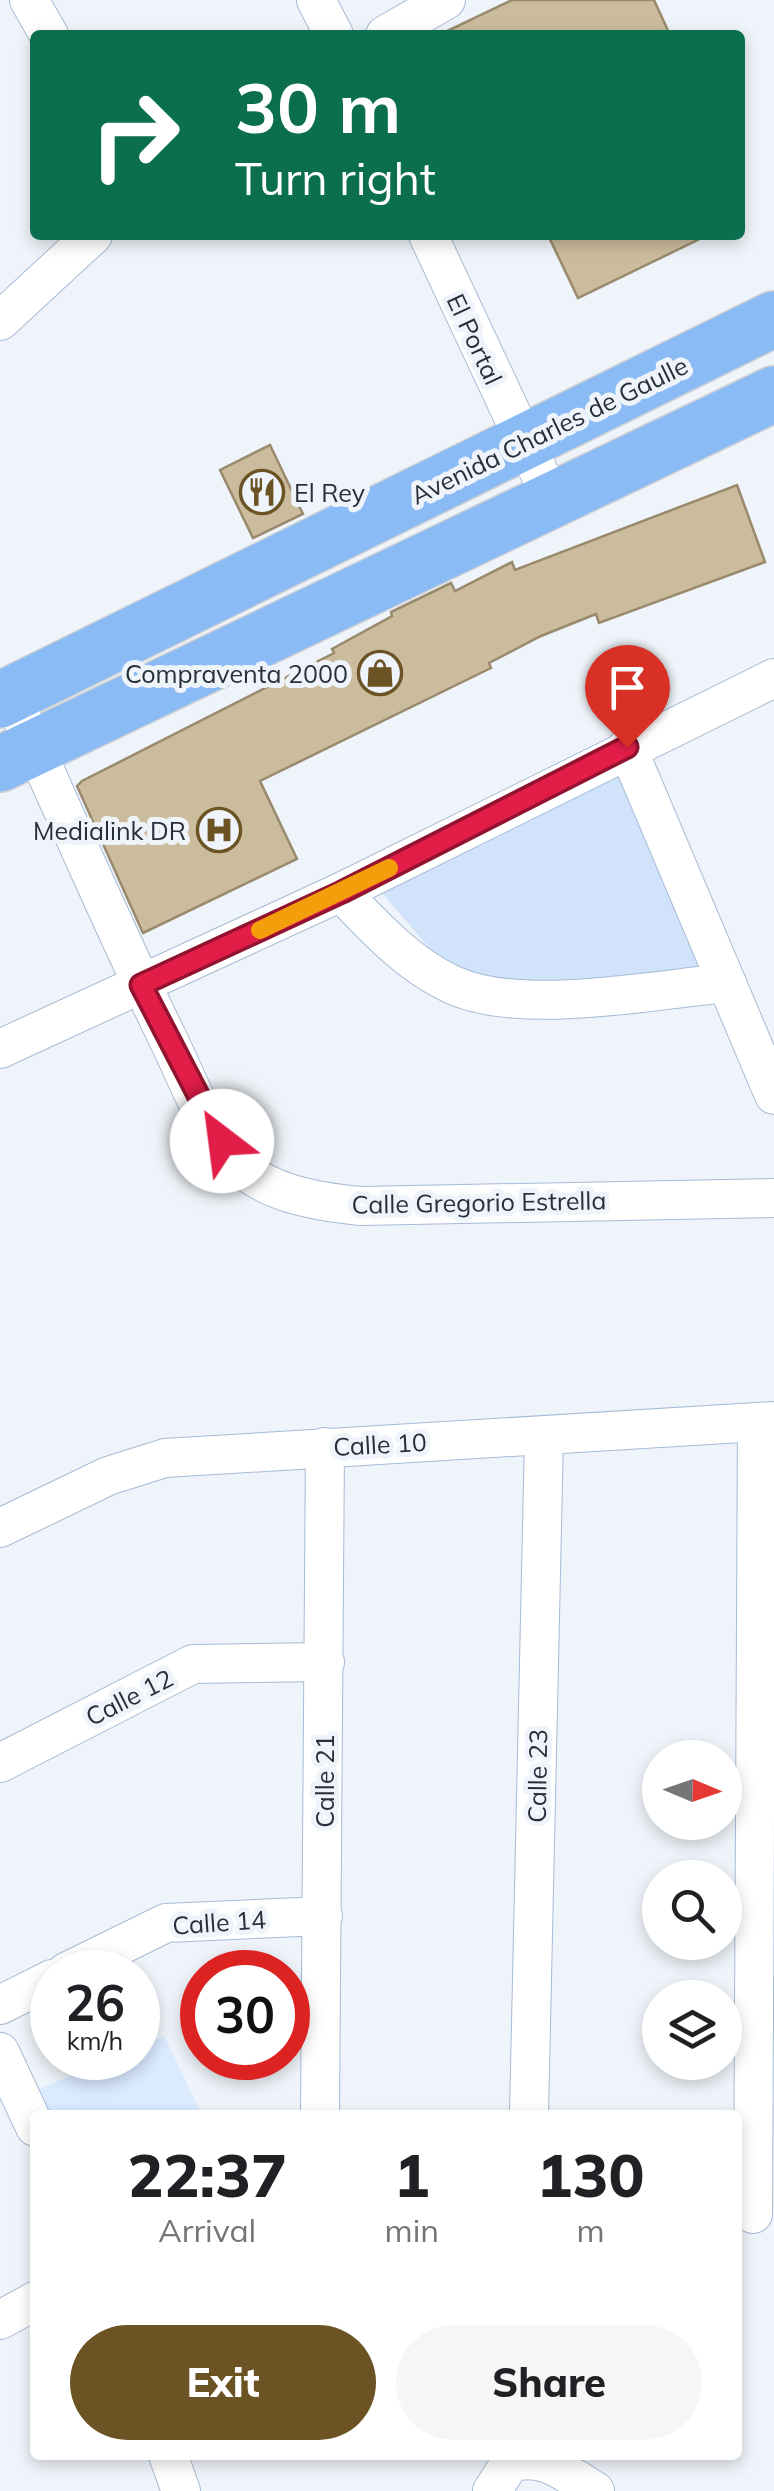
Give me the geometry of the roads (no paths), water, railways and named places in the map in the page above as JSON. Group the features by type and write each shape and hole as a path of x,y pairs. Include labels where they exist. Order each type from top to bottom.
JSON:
{"main road":[{"name":"Avenida Charles de Gaulle","path":"6,697 774,319"},
{"path":"17,756 774,394"}],"street":[{"path":"30,0 45,30"},
{"path":"316,0 331,30"},
{"path":"394,30 446,0"},
{"path":"0,321 87,240"},
{"name":"El Portal","path":"430,240 553,502"},
{"path":"0,1049 342,892 627,747 774,678"},
{"name":"Calle Gregorio Estrella","path":"6,697 17,756 141,985 208,1121 235,1161 262,1182 317,1202 361,1206 774,1198"},
{"path":"627,747 774,1095"},
{"path":"342,892 412,961 452,985 492,998 536,1000 727,983"},
{"path":"755,2215 765,1422"},
{"name":"Calle 10","path":"0,1528 108,1476 165,1458 765,1422"},
{"name":"Calle 23","path":"529,2110 544,1437"},
{"name":"Calle 21","path":"320,2110 325,1446"},
{"name":"Calle 12","path":"0,1763 193,1664 325,1662"},
{"name":"Calle 14","path":"112,1950 166,1924 324,1916"},
{"path":"0,2005 30,1990"},
{"path":"0,2052 30,2116"},
{"path":"0,2320 30,2304"},
{"path":"492,2491 510,2463 520,2460"},
{"path":"545,2460 595,2491"}],"place":[{"name":"El Rey","path":"262,492"},
{"name":"Compraventa 2000","path":"380,673"},
{"name":"Medialink DR","path":"219,830"}]}
